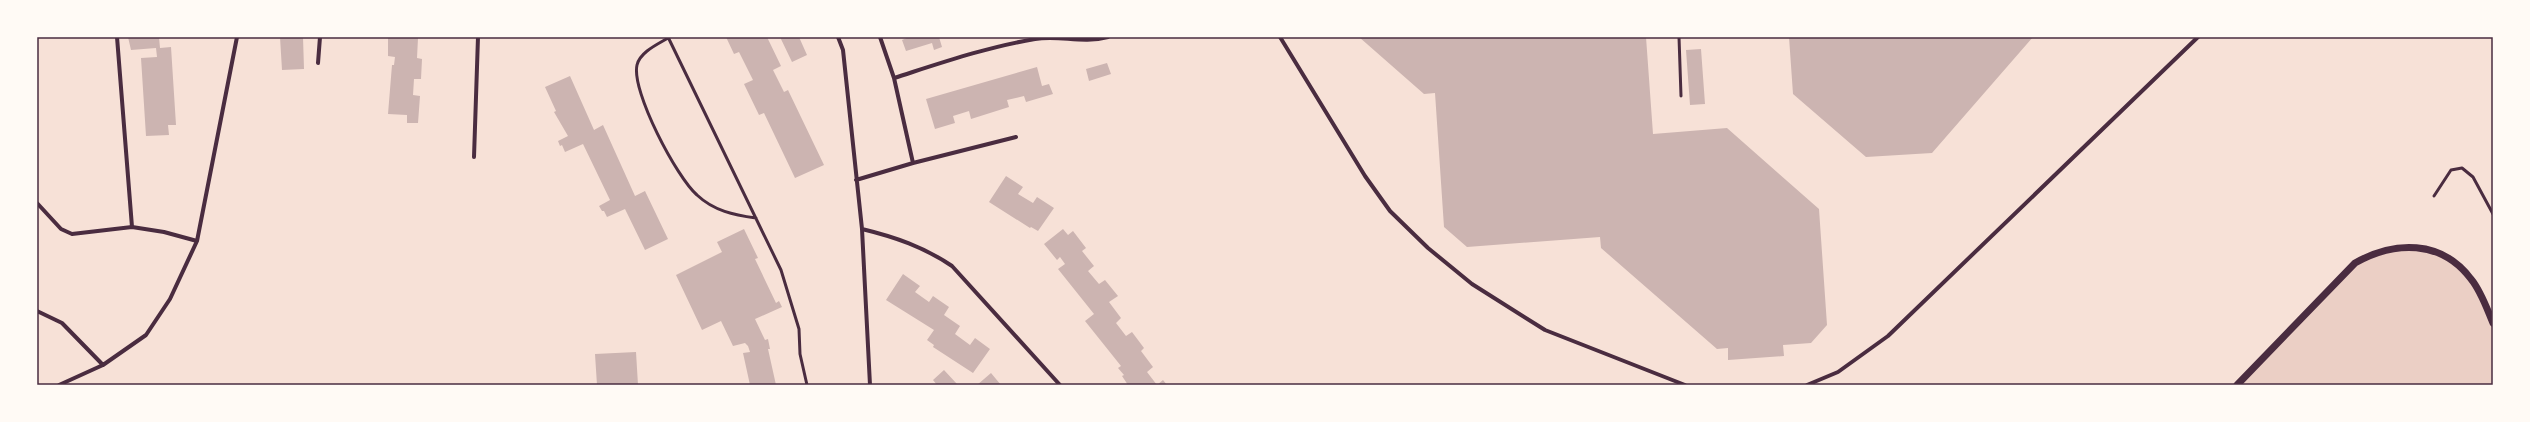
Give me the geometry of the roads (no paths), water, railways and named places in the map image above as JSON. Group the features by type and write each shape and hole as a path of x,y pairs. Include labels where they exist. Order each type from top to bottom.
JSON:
{"street":[{"path":"117,37 132,228"},
{"path":"59,385 103,365 146,335 160,317 197,241 238,37"},
{"path":"318,63 320,37"},
{"path":"474,157 478,37"},
{"path":"838,37 843,50 862,229 870,385"},
{"path":"880,37 894,78 913,164"},
{"path":"894,78 977,52 1037,39 1058,38 1092,41 1108,37"},
{"path":"1280,37 1365,176 1390,211 1428,248 1472,284 1545,330 1685,385"},
{"path":"1808,385 1838,372 1888,336 2198,37"},
{"path":"856,180 1016,137"},
{"path":"37,203 61,229 72,234 132,228 164,232 197,241"},
{"path":"862,229 898,238 931,252 952,266 1060,385"},
{"path":"2237,385 2355,263 2374,252 2395,247 2435,252 2462,269 2472,280 2493,321"},
{"path":"37,311 62,323 103,365"}],"lane":[{"path":"756,218 733,214 711,206 701,199 677,171 668,153 639,93 636,77 637,63 647,51 668,37 756,218 781,270 794,307 799,329 800,354 807,385"},
{"path":"1679,37 1681,96"},
{"path":"2434,196 2451,170 2462,168 2473,177 2493,214"}]}
